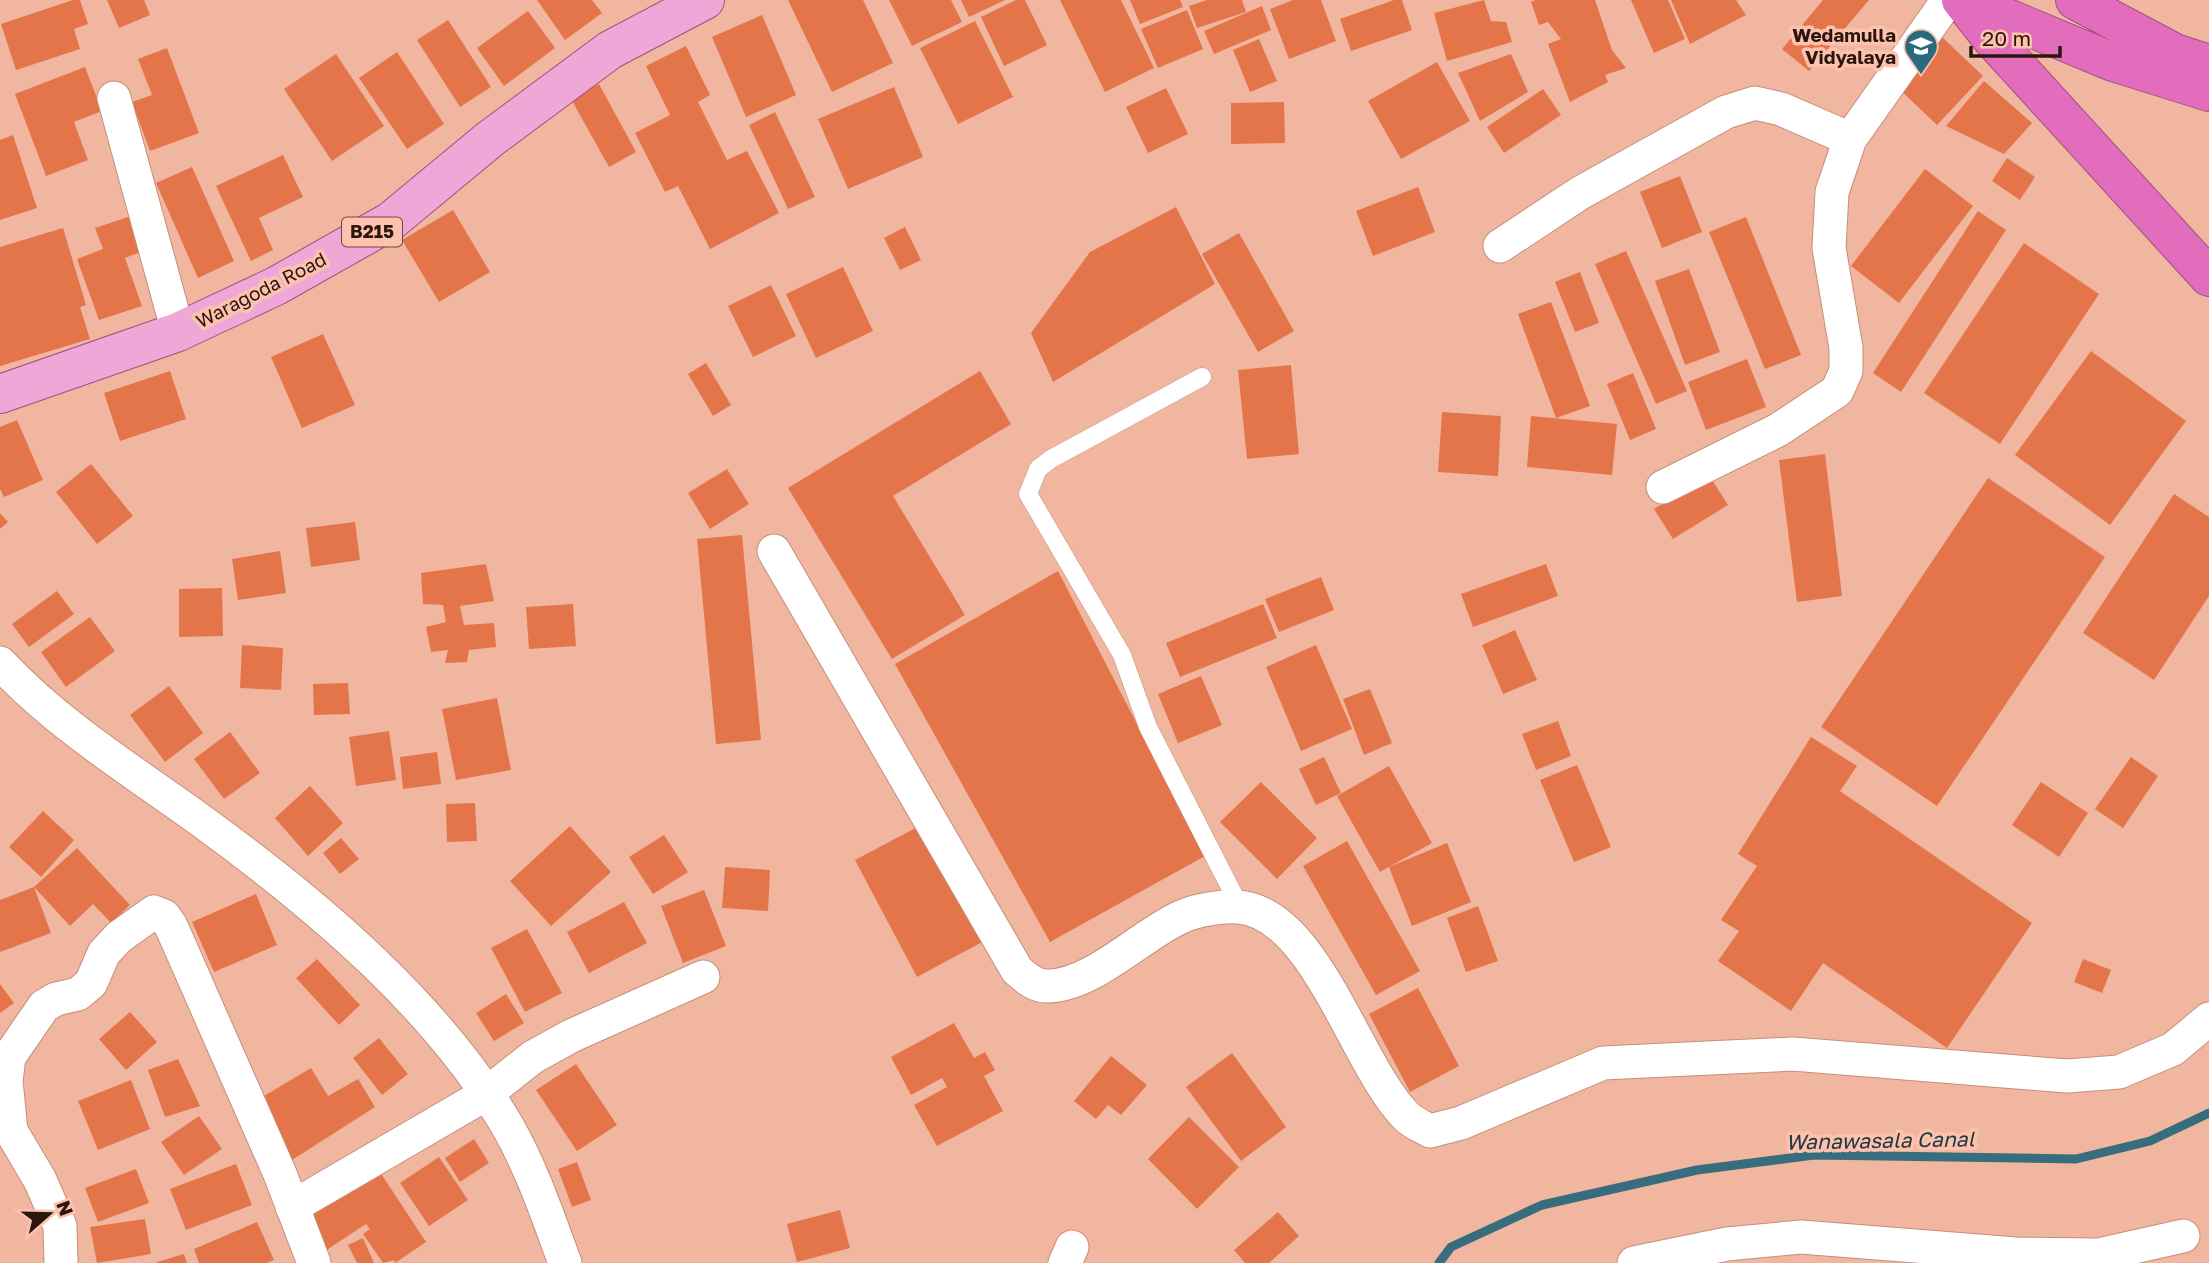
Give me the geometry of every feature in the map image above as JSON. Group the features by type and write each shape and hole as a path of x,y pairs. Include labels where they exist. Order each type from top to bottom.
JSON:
{"highway":[{"path":"2075,0 2175,53 2209,64"},
{"path":"1958,1 1976,5 2113,62 2209,92"},
{"path":"1958,1 2209,278"},
{"path":"2132,32 2209,33"}],"main road":[{"name":"Waragoda Road","path":"0,394 178,332 276,286 391,221 489,139 610,50 705,0"}],"street":[{"path":"1663,487 1777,430 1837,391 1846,371 1846,348 1829,248 1832,192 1850,139 1958,1"},
{"path":"114,98 178,332"},
{"path":"1500,246 1580,193 1726,112 1755,103 1781,109 1850,139"},
{"path":"774,551 1017,971 1029,981 1048,986 1078,979 1181,917 1240,907 1270,917 1301,947 1388,1091 1408,1118 1430,1131 1461,1123 1604,1063 1793,1054 2067,1076 2119,1072 2130,1068 2173,1049 2209,1019"},
{"path":"0,663 30,695 92,745 251,857 379,967 462,1061 509,1128 544,1206 565,1263"},
{"path":"61,1263 60,1226 11,1130 6,1081 9,1057 44,1006 56,999 78,995 95,976 104,953 119,937 154,912 164,916 171,926 314,1263"},
{"path":"292,1207 486,1094 533,1057 571,1036 704,977"},
{"path":"1634,1263 1727,1244 1799,1250 2098,1255 2183,1236"}],"lane":[{"path":"1202,377 1051,459 1038,469 1028,494 1122,654 1148,727 1240,907"}],"building":[{"path":"80,0 88,24 74,29 80,49 16,70 1,24"},
{"path":"107,0 144,0 150,15 119,28"},
{"path":"537,0 592,0 602,13 565,40"},
{"path":"788,0 863,0 893,63 832,92"},
{"path":"889,0 951,0 962,22 912,46"},
{"path":"961,0 1005,0 969,17"},
{"path":"1016,0 1025,0 1047,45 1004,66 981,17"},
{"path":"1060,0 1121,0 1154,68 1105,92"},
{"path":"1130,0 1180,0 1183,7 1140,24"},
{"path":"1207,0 1242,0 1246,12 1197,28 1189,6"},
{"path":"1293,0 1321,0 1336,41 1289,59 1270,9"},
{"path":"1394,0 1402,0 1412,30 1351,51 1340,19"},
{"path":"1484,0 1491,21 1506,22 1512,42 1447,61 1434,13"},
{"path":"1595,0 1612,50 1626,68 1605,75 1608,82 1570,102 1548,44 1561,39 1548,22 1539,25 1531,2"},
{"path":"1631,0 1668,0 1685,39 1654,53"},
{"path":"1671,0 1736,0 1746,15 1690,44"},
{"path":"1823,0 1869,0 1809,71 1782,49"},
{"path":"1262,6 1271,30 1214,54 1204,31"},
{"path":"1187,10 1203,49 1158,68 1141,29"},
{"path":"528,11 555,48 504,86 477,48"},
{"path":"762,15 796,95 746,117 712,37"},
{"path":"448,20 491,87 460,107 417,40"},
{"path":"975,21 1013,97 958,124 920,48"},
{"path":"1942,37 1983,76 1937,125 1896,86"},
{"path":"1259,39 1277,81 1250,92 1233,50"},
{"path":"686,46 710,95 698,102 727,160 747,151 779,213 710,249 678,186 665,192 635,133 670,115 646,66"},
{"path":"167,48 199,133 150,151 132,102 152,95 138,59"},
{"path":"397,52 444,124 407,149 359,78"},
{"path":"336,54 384,126 332,161 284,89"},
{"path":"1511,54 1528,92 1480,121 1458,73"},
{"path":"1437,62 1470,121 1401,159 1368,101"},
{"path":"85,67 102,111 74,122 88,160 46,176 15,94"},
{"path":"1984,81 2032,123 2004,154 1946,126"},
{"path":"599,84 636,152 609,167 571,99"},
{"path":"894,87 923,157 848,189 818,119"},
{"path":"1166,88 1188,134 1148,153 1126,107"},
{"path":"1543,89 1561,115 1504,153 1487,127"},
{"path":"1284,102 1285,143 1231,144 1231,103"},
{"path":"775,112 815,197 788,209 749,125"},
{"path":"13,135 37,208 0,220 0,140"},
{"path":"283,155 303,197 259,218 273,250 251,261 216,186"},
{"path":"2007,158 2035,177 2020,200 1992,181"},
{"path":"192,167 234,261 198,278 156,183"},
{"path":"1925,169 1973,206 1899,303 1851,266"},
{"path":"1680,176 1702,232 1662,248 1640,192"},
{"path":"1418,187 1435,232 1373,256 1356,211"},
{"path":"1176,207 1215,284 1053,382 1031,333 1090,252"},
{"path":"453,210 490,272 439,302 402,240"},
{"path":"1978,211 2006,230 1901,392 1873,373"},
{"path":"131,216 143,251 125,258 142,306 99,320 77,259 103,249 95,228"},
{"path":"1746,217 1801,355 1765,369 1709,232"},
{"path":"905,227 921,260 900,270 884,238"},
{"path":"63,228 86,305 80,307 90,339 0,366 0,247"},
{"path":"1239,233 1294,331 1258,352 1202,254"},
{"path":"2024,243 2099,294 2000,444 1924,393"},
{"path":"1626,251 1687,391 1656,404 1595,264"},
{"path":"843,267 873,331 816,358 786,294"},
{"path":"1689,269 1720,352 1685,365 1655,281"},
{"path":"1580,272 1599,323 1575,332 1555,282"},
{"path":"771,285 796,336 753,357 728,306"},
{"path":"1551,302 1590,406 1556,418 1518,314"},
{"path":"323,334 355,405 302,428 271,357"},
{"path":"2091,351 2186,421 2110,525 2015,455"},
{"path":"1747,359 1766,407 1706,430 1688,382"},
{"path":"706,363 731,405 713,416 688,374"},
{"path":"1291,365 1299,454 1247,459 1238,370"},
{"path":"170,371 186,419 120,441 104,393"},
{"path":"980,371 1011,424 893,496 965,615 892,659 788,488"},
{"path":"1633,373 1656,429 1630,440 1607,384"},
{"path":"1442,412 1501,416 1498,476 1438,472"},
{"path":"1531,416 1617,424 1612,475 1527,467"},
{"path":"17,420 43,480 4,497 0,489 0,427"},
{"path":"1825,454 1842,596 1797,602 1779,460"},
{"path":"91,464 133,516 97,544 56,492"},
{"path":"727,469 749,504 710,529 688,493"},
{"path":"1709,475 1728,505 1673,539 1654,509"},
{"path":"1988,478 2105,557 1937,806 1821,727"},
{"path":"2174,494 2209,517 2209,596 2154,680 2083,633"},
{"path":"0,513 8,522 0,529"},
{"path":"355,522 360,560 311,567 306,528"},
{"path":"742,535 761,740 716,744 697,539"},
{"path":"280,551 286,593 238,600 232,559"},
{"path":"486,564 494,601 460,606 464,625 494,623 496,647 469,650 467,662 445,663 448,650 431,652 426,627 446,622 443,605 423,604 421,573"},
{"path":"1546,564 1558,596 1473,627 1461,594"},
{"path":"1058,571 1205,856 1050,942 895,664"},
{"path":"1321,577 1334,610 1279,632 1265,599"},
{"path":"222,588 223,636 179,637 179,589"},
{"path":"57,591 74,614 29,647 12,624"},
{"path":"573,604 576,646 529,649 526,607"},
{"path":"1263,604 1277,638 1180,677 1166,643"},
{"path":"90,617 115,651 66,687 41,652"},
{"path":"1515,630 1537,680 1503,694 1482,645"},
{"path":"242,645 283,648 281,690 240,688"},
{"path":"1316,645 1352,729 1301,751 1266,667"},
{"path":"1201,676 1222,725 1178,743 1158,694"},
{"path":"348,683 350,714 314,715 313,684"},
{"path":"169,686 203,733 165,762 130,715"},
{"path":"1370,689 1392,743 1364,755 1343,699"},
{"path":"497,698 511,770 456,780 442,709"},
{"path":"1558,721 1571,756 1536,770 1522,734"},
{"path":"389,731 396,780 356,786 349,737"},
{"path":"230,732 260,773 224,799 194,759"},
{"path":"1811,737 1857,766 1840,791 2032,923 1947,1048 1823,963 1791,1011 1718,961 1739,931 1721,920 1757,866 1738,854"},
{"path":"437,752 441,784 403,789 400,757"},
{"path":"1324,757 1341,793 1316,805 1299,769"},
{"path":"2131,757 2158,776 2123,828 2095,809"},
{"path":"1577,765 1611,847 1574,862 1540,780"},
{"path":"1389,766 1432,843 1380,872 1337,796"},
{"path":"1261,782 1317,838 1277,879 1220,822"},
{"path":"2041,782 2088,813 2059,857 2012,825"},
{"path":"310,786 343,823 308,856 275,818"},
{"path":"475,803 477,841 447,842 446,804"},
{"path":"43,811 74,840 41,877 9,847"},
{"path":"925,823 986,940 917,977 855,860"},
{"path":"570,826 611,872 551,926 510,881"},
{"path":"664,835 688,872 653,894 629,857"},
{"path":"341,838 359,859 340,874 323,853"},
{"path":"1347,841 1420,971 1376,995 1303,866"},
{"path":"1447,843 1471,902 1412,926 1389,867"},
{"path":"77,848 130,905 111,923 93,904 70,926 34,887"},
{"path":"725,867 770,870 768,911 722,908"},
{"path":"34,887 51,933 0,952 0,900"},
{"path":"704,890 726,946 683,963 661,906"},
{"path":"256,894 277,945 214,972 192,922"},
{"path":"624,902 647,943 589,973 567,932"},
{"path":"1478,906 1498,961 1466,972 1447,918"},
{"path":"527,929 562,993 525,1012 491,948"},
{"path":"317,959 360,1005 339,1025 296,978"},
{"path":"2083,959 2111,970 2102,993 2074,982"},
{"path":"0,984 14,1003 0,1013"},
{"path":"1418,988 1459,1066 1410,1092 1369,1014"},
{"path":"506,994 524,1023 494,1041 476,1013"},
{"path":"130,1012 157,1042 126,1070 99,1039"},
{"path":"954,1023 974,1058 985,1052 995,1070 984,1076 1003,1111 937,1146 914,1105 947,1087 942,1078 911,1095 891,1057"},
{"path":"379,1038 408,1074 382,1095 353,1058"},
{"path":"1232,1053 1286,1127 1241,1161 1186,1087"},
{"path":"1111,1056 1147,1085 1121,1115 1108,1105 1096,1119 1074,1101"},
{"path":"178,1059 200,1106 165,1117 148,1070"},
{"path":"576,1064 617,1125 577,1151 536,1090"},
{"path":"311,1068 328,1096 358,1079 375,1107 289,1162 254,1102"},
{"path":"131,1080 150,1129 98,1150 78,1101"},
{"path":"199,1116 222,1149 184,1175 161,1142"},
{"path":"1189,1117 1239,1167 1197,1209 1148,1159"},
{"path":"474,1139 489,1163 460,1182 445,1158"},
{"path":"439,1157 468,1200 429,1226 400,1183"},
{"path":"577,1162 591,1200 572,1207 558,1169"},
{"path":"236,1164 252,1205 186,1230 170,1189"},
{"path":"376,1166 426,1242 395,1263 394,1260 383,1263 363,1234 370,1229 366,1224 322,1253 298,1217"},
{"path":"136,1169 149,1203 98,1222 85,1188"},
{"path":"840,1210 850,1248 797,1262 787,1224"},
{"path":"1278,1212 1299,1236 1269,1263 1245,1263 1234,1250"},
{"path":"145,1219 151,1254 97,1263 90,1227"},
{"path":"257,1222 274,1260 267,1263 199,1263 194,1249"},
{"path":"363,1238 374,1263 357,1263 348,1245"},
{"path":"184,1254 187,1263 157,1263 157,1262"}],"waterway":[{"name":"Wanawasala Canal","path":"1439,1263 1451,1247 1542,1205 1697,1170 1814,1155 2076,1159 2150,1141 2209,1113"}],"place":[{"name":"Wedamulla Vidyalaya","path":"1921,76"}]}
